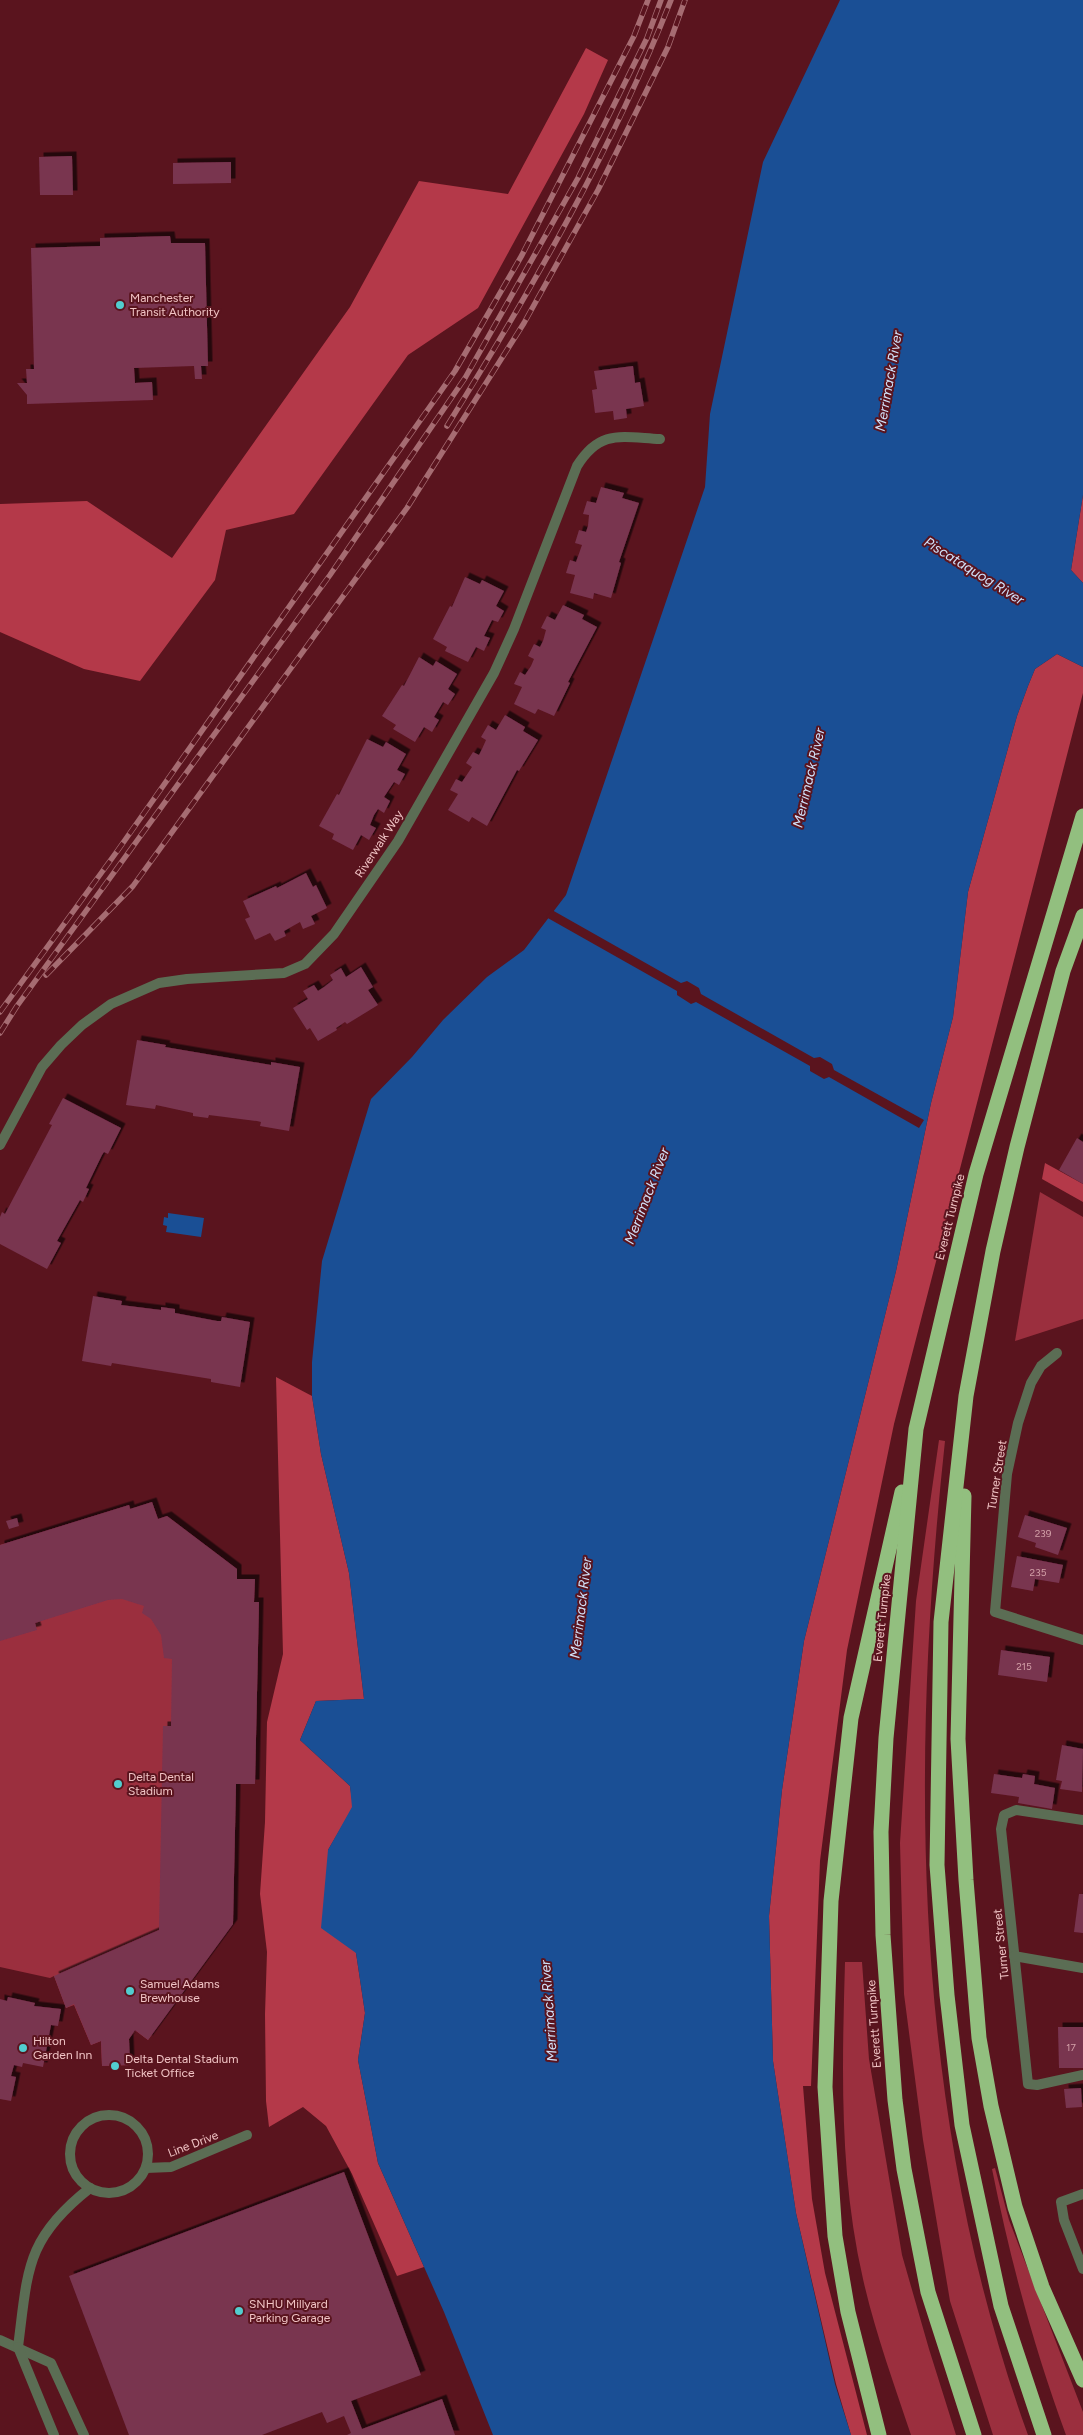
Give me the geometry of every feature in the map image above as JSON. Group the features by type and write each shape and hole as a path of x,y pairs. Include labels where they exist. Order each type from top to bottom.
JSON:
{"highway":[{"name":"Everett Turnpike","path":"974,2435 928,2292 904,2169 895,2100 883,1935 881,1832 886,1738 916,1429 976,1174 1083,816"},
{"path":"1044,2435 1001,2306 962,2125 947,1995 937,1865 941,1622 966,1396 993,1251 1016,1147 1062,971 1083,916"},
{"path":"966,1396 958,1739 966,1880 979,2038 991,2106 1015,2207 1042,2286 1083,2380"},
{"path":"879,2435 848,2312 835,2236 825,2087 830,1911 851,1718 916,1429"}],"street":[{"name":"Riverwalk Way","path":"0,1145 42,1067 82,1025 111,1004 159,984 187,979 284,972 306,964 334,934 398,841 494,673 514,629 577,466 586,451 598,442 610,438 660,439"},
{"name":"Turner Street","path":"1057,1352 1042,1366 1031,1383 1018,1422 1007,1474 995,1612 1083,1640"},
{"name":"Turner Street","path":"1083,1820 1016,1810 1004,1815 1001,1829 1028,2084 1038,2085 1083,2075"},
{"path":"1014,1956 1083,1968"},
{"name":"Line Drive","path":"90,2188 77,2175 70,2158 71,2146 76,2135 92,2119 115,2116 126,2119 136,2126 147,2145 146,2168 171,2167 247,2135"},
{"path":"54,2435 18,2347 27,2275 36,2248 49,2227 69,2205 90,2188 101,2192 123,2190 140,2178 146,2168"},
{"path":"1083,2194 1061,2202 1064,2220 1083,2269"},
{"path":"0,2340 51,2363 84,2435"}],"shaded area":[{"path":"586,48 608,60 584,114 478,308 408,355 294,514 226,530 215,580 140,681 84,669 0,632 0,504 87,501 172,558 350,307 419,181 508,194"},
{"path":"1083,495 1083,583 1071,570"},
{"path":"1057,654 1083,667 1083,693 894,1424 847,1650 820,1861 811,2086 803,2086 812,2199 825,2273 867,2435 851,2435 836,2384 796,2213 773,2061 769,1916 782,1790 804,1641 896,1271 931,1103 953,1017 968,892 1017,716 1028,686 1035,669"},
{"path":"1045,1163 1083,1184 1083,1202 1042,1179"},
{"path":"1040,1192 1083,1217 1083,1319 1015,1341"},
{"path":"276,1377 312,1396 321,1454 349,1573 364,1699 316,1701 300,1740 350,1786 353,1807 328,1850 356,1953 365,2013 358,2060 378,2163 424,2267 397,2276 352,2174 326,2126 303,2107 269,2127 266,2101 265,2014 267,1952 260,1894 265,1822 267,1722 283,1654"},
{"path":"939,1440 945,1441 934,1566 927,1692 925,1818 930,1944 942,2069 961,2193 990,2315 1028,2435 993,2435 950,2301 923,2140 904,1994 900,1843 916,1601"},
{"name":"Delta Dental Stadium","path":"152,1502 158,1519 167,1516 237,1569 237,1579 255,1579 254,1602 259,1602 255,1784 236,1784 233,1924 148,2040 136,2031 129,2039 130,2065 102,2066 101,2041 91,2045 74,2005 66,2008 54,1976 50,1978 0,1967 0,1545 129,1505 131,1509"},
{"path":"845,1962 862,1962 869,2059 902,2255 956,2435 911,2435 879,2338 863,2279 855,2240 846,2161 843,2081"},
{"path":"995,2168 1009,2220 1083,2412 1083,2435 1066,2435 1043,2369 1007,2236 992,2169"}],"water":[{"path":"840,0 1083,0 1083,495 1071,570 1083,583 1083,667 1057,654 1035,669 1017,716 968,892 953,1017 931,1103 896,1271 804,1641 782,1790 769,1916 773,2061 796,2213 835,2384 851,2435 493,2435 444,2312 378,2163 358,2060 365,2013 356,1953 321,1928 328,1850 352,1807 350,1786 300,1740 316,1701 364,1699 349,1573 321,1454 312,1396 312,1362 322,1261 371,1099 412,1057 443,1020 487,977 524,950 566,895 705,487 710,414 763,162"},
{"path":"168,1213 204,1218 201,1237 166,1232 167,1226 163,1225 164,1217 168,1218"}],"pier":[{"path":"552,910 681,983 687,981 699,988 701,994 814,1058 820,1057 832,1064 834,1070 924,1120 919,1128 829,1077 824,1079 810,1071 810,1066 696,1002 691,1004 677,995 677,991 546,917"}],"building":[{"path":"72,156 73,195 40,195 39,157"},
{"path":"231,162 231,183 173,184 173,163"},
{"name":"Manchester Transit Authority","path":"170,236 171,243 205,243 208,366 201,366 202,379 195,379 194,366 134,368 135,383 152,382 153,400 27,404 27,395 17,383 27,383 26,369 34,369 31,248 100,246 100,238"},
{"path":"633,366 635,383 640,382 644,406 626,409 627,418 614,420 613,411 595,413 592,390 597,389 594,371"},
{"path":"601,487 624,493 622,498 639,503 619,562 621,563 611,598 594,593 593,599 570,593 575,575 566,573 570,560 576,562 582,545 575,543 579,530 586,532 588,526 589,515 583,514 587,501 596,503"},
{"path":"465,577 480,584 482,580 504,591 496,606 504,611 498,622 492,620 484,636 490,638 484,651 476,647 468,662 445,651 447,647 433,639 450,606 452,607"},
{"path":"563,605 584,615 582,619 597,627 568,682 570,683 554,716 538,709 535,714 514,704 522,687 514,684 520,672 525,675 531,666 534,659 528,656 534,644 540,647 543,641 546,630 541,628 547,616 555,620"},
{"path":"419,657 433,666 436,661 457,674 448,689 455,694 448,705 443,702 434,717 439,720 432,732 424,727 415,742 393,729 396,725 382,716 402,685 404,686"},
{"path":"505,715 525,727 523,731 538,740 519,771 517,770 487,826 472,817 469,822 448,810 458,794 450,790 456,779 462,782 472,767 466,763 473,752 479,755 486,740 481,737 488,725 496,730"},
{"path":"367,739 383,747 386,742 406,754 397,770 405,774 399,785 394,782 384,797 390,801 384,813 378,809 374,815 370,825 376,828 369,840 361,835 353,850 332,839 334,834 319,826 337,794 339,795"},
{"path":"306,873 313,887 316,885 327,908 311,916 315,924 303,929 300,922 284,931 286,936 275,941 270,933 255,940 245,919 250,917 243,901 276,886 277,888"},
{"path":"361,967 373,987 368,990 378,1005 347,1024 345,1022 336,1028 337,1030 318,1041 310,1028 307,1030 293,1008 308,999 303,991 314,985 318,991 333,980 330,975 341,968 346,977"},
{"path":"137,1040 166,1045 165,1047 271,1065 271,1062 300,1067 289,1131 260,1126 261,1122 257,1121 209,1115 208,1118 193,1116 193,1113 156,1105 155,1109 126,1105"},
{"path":"63,1098 121,1128 108,1154 104,1152 102,1155 86,1188 89,1189 83,1202 80,1200 57,1241 61,1243 47,1269 0,1244 0,1217 2,1212 5,1214 52,1125 49,1124"},
{"path":"1077,1138 1083,1142 1083,1184 1059,1170"},
{"path":"93,1296 122,1301 121,1305 161,1310 161,1307 175,1309 175,1313 217,1321 221,1321 222,1317 250,1322 240,1387 211,1382 211,1379 112,1363 111,1366 82,1361"},
{"path":"152,1502 158,1519 167,1516 237,1569 237,1579 255,1579 254,1602 259,1602 255,1784 236,1784 233,1924 148,2040 135,2030 129,2039 130,2065 102,2066 101,2041 91,2045 74,2004 66,2008 54,1976 159,1930 163,1726 171,1726 172,1659 164,1658 161,1635 151,1619 142,1613 144,1606 122,1599 108,1600 35,1623 37,1630 0,1641 0,1545 129,1505 130,1509"},
{"path":"1025,1515 1067,1528 1058,1555 1035,1547 1036,1543 1018,1537"},
{"path":"17,1518 19,1526 9,1529 6,1521"},
{"path":"1017,1556 1063,1565 1059,1583 1035,1579 1033,1591 1011,1587"},
{"path":"1001,1650 1050,1657 1047,1682 998,1675"},
{"path":"1062,1745 1083,1749 1082,1792 1060,1789 1062,1781 1056,1780"},
{"path":"994,1774 1022,1778 1023,1774 1035,1776 1034,1784 1055,1788 1052,1809 1018,1803 1019,1797 991,1793"},
{"path":"1079,1894 1083,1894 1083,1933 1074,1932"},
{"name":"Hilton Garden Inn","path":"8,1997 35,2003 34,2006 61,2009 58,2026 51,2025 43,2067 23,2063 22,2067 14,2065 11,2076 16,2077 11,2101 0,2099 0,1999 7,2001"},
{"path":"1058,2027 1083,2027 1083,2068 1059,2068"},
{"path":"1081,2088 1082,2107 1066,2108 1064,2089"},
{"name":"SNHU Millyard Parking Garage","path":"344,2172 421,2375 351,2401 362,2429 442,2399 455,2435 347,2435 351,2433 344,2416 327,2423 322,2412 262,2435 129,2435 69,2276"}],"railway":[{"path":"0,1012 118,850 455,371 522,255 634,36 648,0"},
{"path":"0,1033 17,1006 330,575 465,378 578,178 647,38 661,0"},
{"path":"447,426 540,271 597,165 648,56 671,0"},
{"path":"46,975 133,886 407,508 524,323 598,190 668,47 685,0"}],"place":[{"name":"Manchester Transit Authority","path":"120,305"},
{"name":"Delta Dental Stadium","path":"118,1784"},
{"name":"Samuel Adams Brewhouse","path":"130,1991"},
{"name":"Hilton Garden Inn","path":"23,2048"},
{"name":"Delta Dental Stadium Ticket Office","path":"115,2066"},
{"name":"SNHU Millyard Parking Garage","path":"239,2311"}],"water label":[{"name":"Merrimack River","path":"889,381"},
{"name":"Piscataquog River","path":"974,571"},
{"name":"Merrimack River","path":"809,778"},
{"name":"Merrimack River","path":"647,1196"},
{"name":"Merrimack River","path":"581,1608"},
{"name":"Merrimack River","path":"549,2011"}]}
